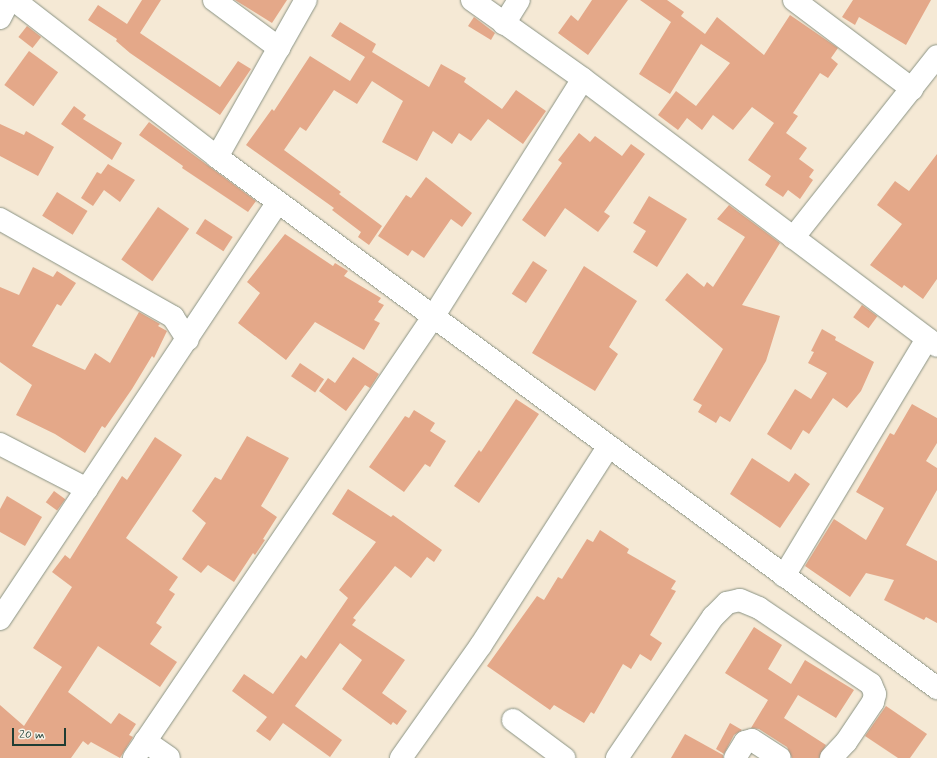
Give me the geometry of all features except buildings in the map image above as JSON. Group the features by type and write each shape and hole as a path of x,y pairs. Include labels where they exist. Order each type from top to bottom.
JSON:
{"street":[{"path":"0,18 9,0"},
{"path":"14,0 217,157 608,447 937,688"},
{"path":"214,0 279,48"},
{"path":"217,157 306,0"},
{"path":"472,0 583,79 932,343 784,576"},
{"path":"504,24 519,0"},
{"path":"794,0 912,89"},
{"path":"793,238 937,56"},
{"path":"169,758 139,750 433,317 583,79"},
{"path":"0,619 188,340 278,202"},
{"path":"0,219 174,317 188,340"},
{"path":"174,317 205,313"},
{"path":"0,444 87,489"},
{"path":"401,758 481,645 608,447"},
{"path":"617,758 714,617 727,603 740,600 759,608 871,684 875,694 873,702 846,742 831,758"},
{"path":"513,720 564,758"},
{"path":"735,758 746,742 752,740 780,758"}]}
